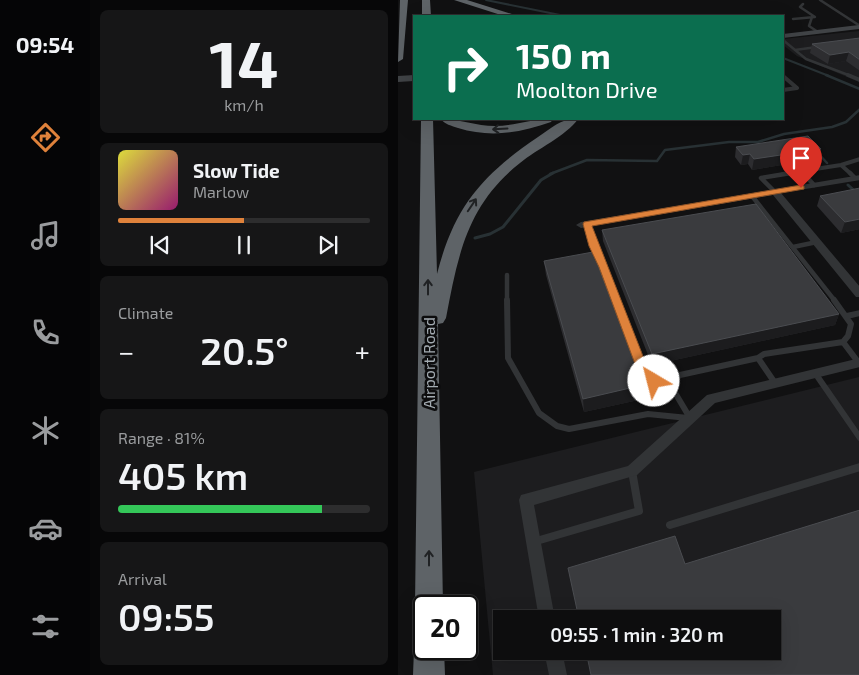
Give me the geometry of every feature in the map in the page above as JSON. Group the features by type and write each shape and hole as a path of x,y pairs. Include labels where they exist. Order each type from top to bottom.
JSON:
{"highway":[{"path":"398,57 404,0"},
{"path":"426,0 427,15"},
{"path":"458,0 510,15"},
{"name":"Airport Road","path":"427,120 429,595"},
{"path":"450,120 465,126 500,130 526,126 544,120"},
{"path":"428,354 451,249 467,212 487,185 499,173 571,120"},
{"path":"429,660 429,675"}],"main road":[{"path":"784,36 860,26"},
{"path":"398,79 413,78"}],"street":[{"path":"584,224 857,177"},
{"path":"775,192 858,290"},
{"path":"545,610 526,500 632,471 711,399 859,362"},
{"path":"555,660 558,675"}],"lane":[{"path":"820,0 860,26"},
{"path":"803,4 800,7 815,17 812,17 809,26 818,32"},
{"path":"793,19 812,17"},
{"path":"784,41 806,59 860,80"},
{"path":"795,50 822,46"},
{"path":"784,77 797,88 784,90"},
{"path":"775,192 761,178 841,165 860,159"},
{"path":"841,165 857,177"},
{"path":"801,171 814,185"},
{"path":"584,224 604,267 646,377 654,381 671,380 680,375 758,358 764,354 843,342 848,336 851,324 847,316 752,196"},
{"path":"793,247 817,242"},
{"path":"507,275 508,358 539,413 557,426 569,429 648,414 690,418"},
{"path":"847,316 860,313"},
{"path":"843,342 859,362"},
{"path":"758,358 775,383"},
{"path":"815,373 860,438"},
{"path":"671,380 671,386 690,418"},
{"path":"670,525 860,467"},
{"path":"533,542 639,510 632,471"}],"shaded area":[{"path":"859,31 859,82 797,56 784,46 784,39"},
{"path":"859,377 859,675 493,675 474,472"}],"building":[{"path":"860,38 860,60 849,52 830,55 812,44"},
{"path":"808,136 821,149 754,159 750,154 743,155 736,147"},
{"path":"860,188 860,219 845,222 820,196"},
{"path":"756,204 839,314 652,354 602,230"},
{"path":"593,252 643,385 583,399 544,261"},
{"path":"860,510 860,675 591,675 588,660 781,660 781,610 577,610 568,568 675,536 685,564"}],"waterway":[{"path":"486,0 560,15"},
{"path":"784,58 829,76"},
{"path":"826,75 860,89"},
{"path":"550,174 587,160 657,161 665,150 729,142 758,142 784,134 832,127 846,122 860,109"},
{"path":"816,151 827,163"},
{"path":"475,238 490,234 503,227 541,180 553,173"},
{"path":"848,185 860,196"}],"route":[{"path":"654,381 646,377 587,224 801,188"}]}
